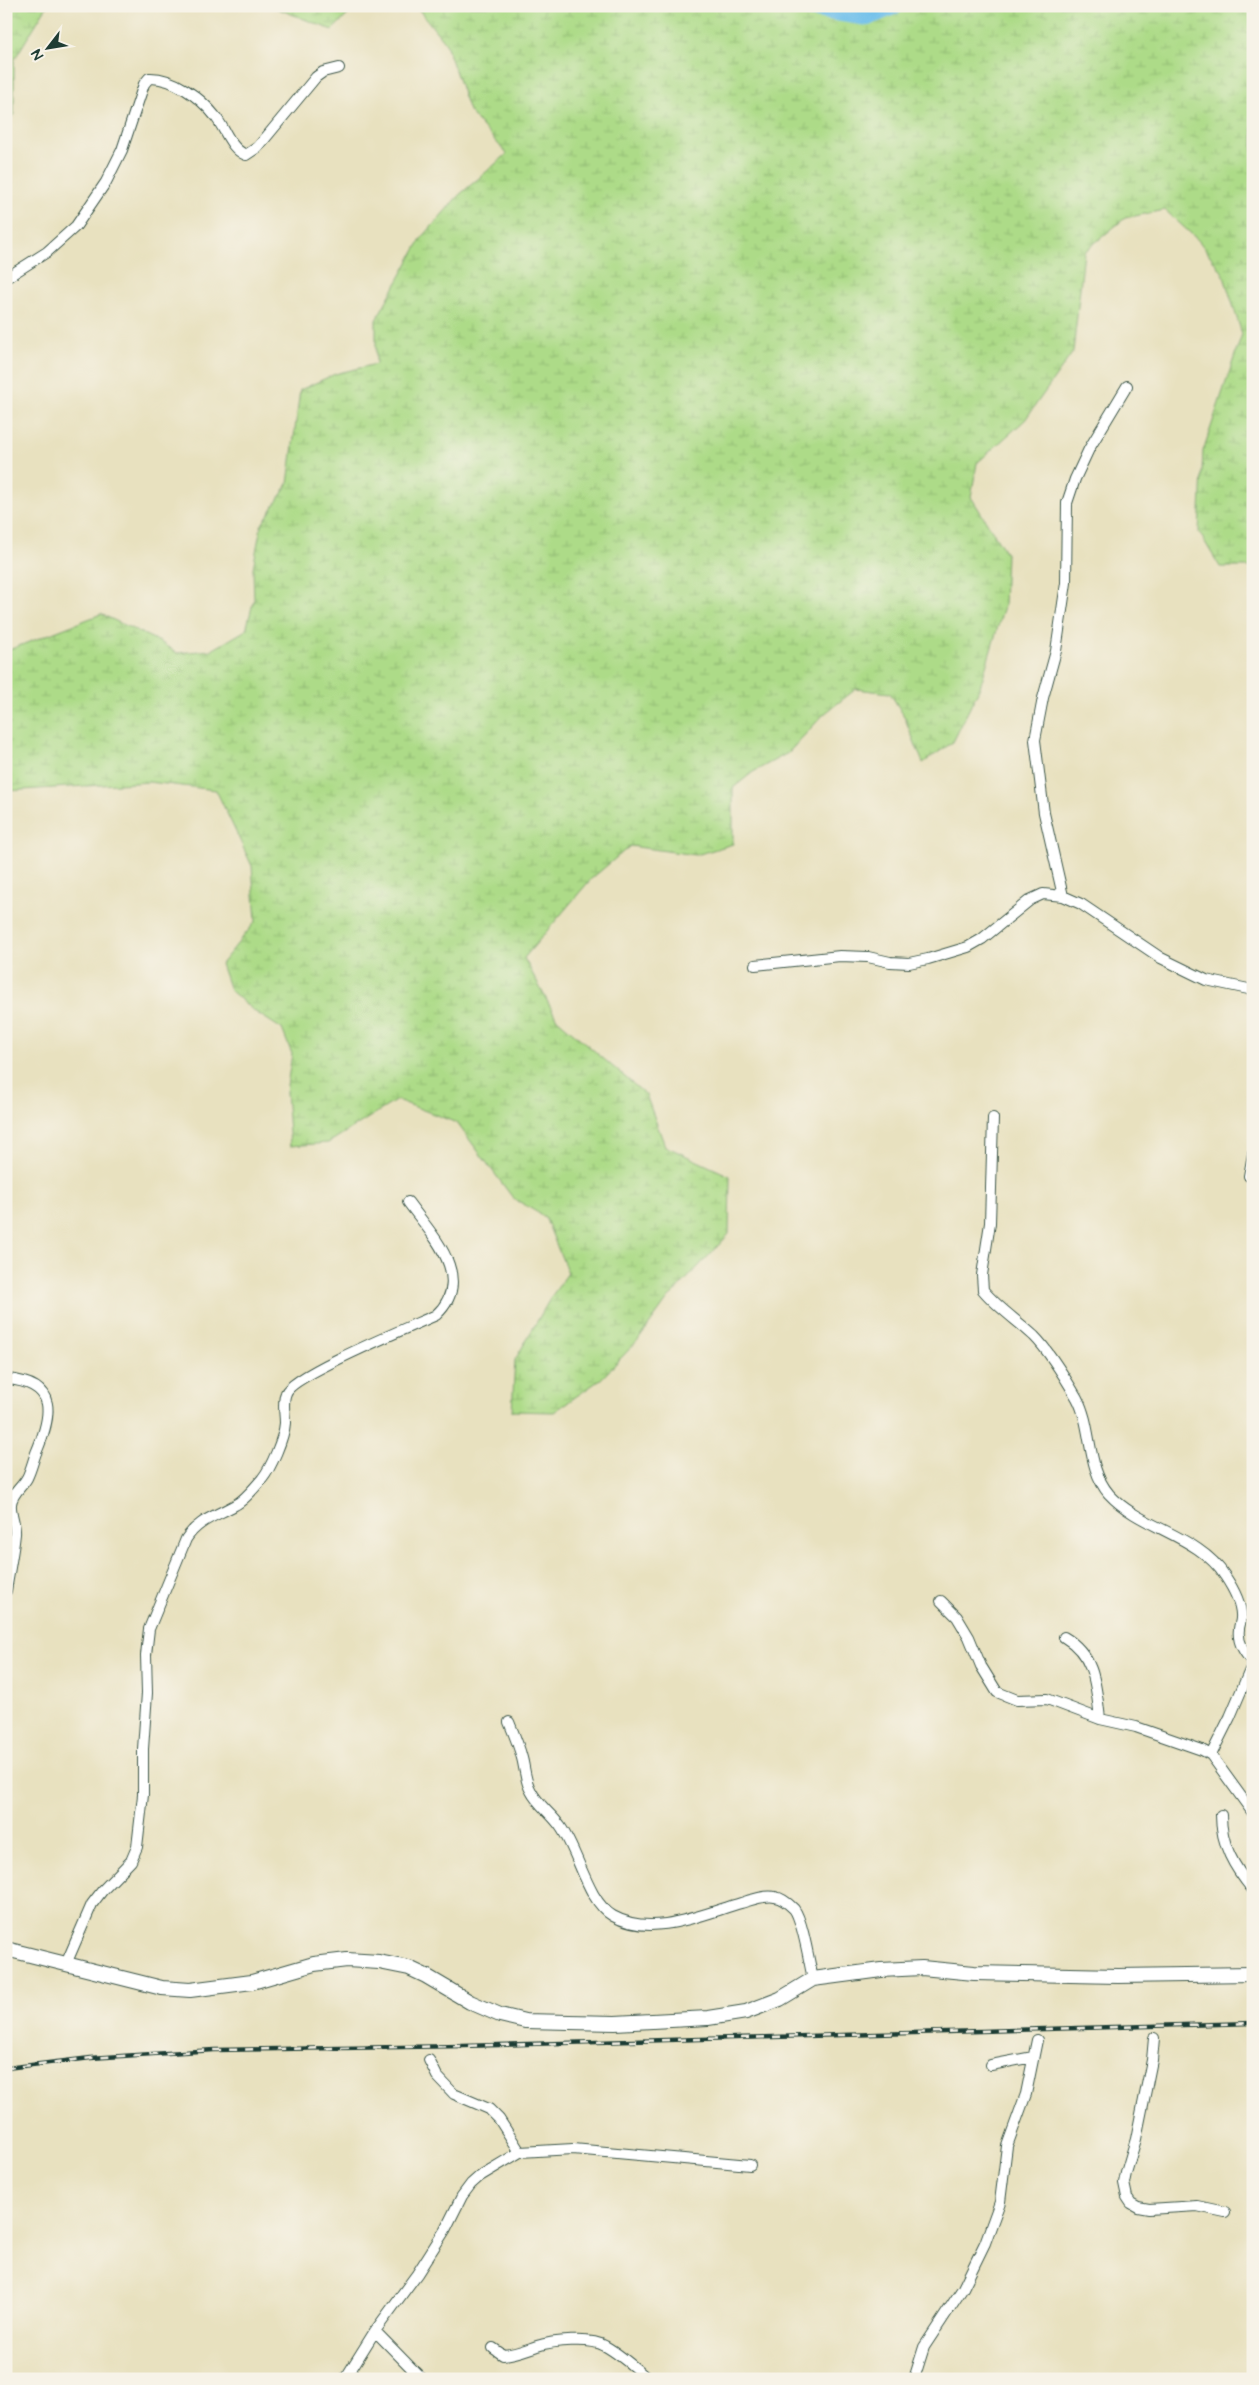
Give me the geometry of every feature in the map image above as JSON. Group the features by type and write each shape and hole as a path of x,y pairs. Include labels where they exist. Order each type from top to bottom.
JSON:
{"street":[{"path":"6,278 47,252 76,226 106,182 122,150 144,84 149,78 172,83 202,102 215,116 234,147 246,155 258,147 316,77 323,72 338,68"},
{"path":"1063,896 1044,813 1035,740 1043,698 1056,651 1066,583 1068,503 1075,479 1089,449 1127,386"},
{"path":"756,964 840,956 868,957 890,962 909,963 928,959 968,947 982,939 1030,900 1043,894 1063,896 1101,916 1161,958 1206,980 1253,990"},
{"path":"993,1118 990,1223 981,1282 983,1290 1005,1312 1035,1337 1077,1399 1084,1415 1098,1476 1108,1492 1127,1510 1190,1544 1212,1560 1225,1576 1240,1606 1241,1619 1238,1637 1244,1651 1253,1663 1230,1717 1210,1755"},
{"path":"1249,1176 1253,1154"},
{"path":"66,1964 92,1904 107,1885 131,1861 137,1847 144,1795 143,1749 147,1693 146,1655 149,1628 189,1534 205,1520 236,1505 264,1476 273,1461 285,1426 285,1394 288,1387 328,1364 436,1315 449,1299 453,1282 450,1266 443,1250 408,1202"},
{"path":"6,1378 19,1380 38,1389 45,1397 50,1408 42,1439 27,1478 14,1494 11,1504 15,1532 6,1591"},
{"path":"942,1601 957,1617 969,1636 981,1666 997,1692 1017,1700 1047,1699 1100,1719 1136,1727 1202,1750 1210,1755 1253,1813"},
{"path":"1064,1637 1080,1648 1094,1674 1100,1719"},
{"path":"509,1722 518,1746 530,1791 539,1804 560,1826 578,1858 596,1901 611,1915 630,1923 655,1925 683,1920 754,1899 774,1896 785,1902 798,1917 813,1979"},
{"path":"1221,1815 1222,1837 1228,1852 1241,1876 1253,1890"},
{"path":"6,1949 162,1988 190,1990 252,1982 314,1964 347,1960 380,1962 409,1968 470,2002 500,2015 525,2021 615,2023 708,2018 746,2012 780,1999 813,1979 881,1970 922,1968 974,1973 1118,1976 1253,1974"},
{"path":"1154,2038 1152,2060 1136,2139 1124,2183 1127,2197 1138,2208 1197,2206 1225,2212"},
{"path":"914,2379 924,2347 962,2288 985,2243 1000,2202 1007,2146 1026,2094 1037,2040"},
{"path":"991,2065 1033,2057"},
{"path":"429,2060 437,2076 454,2094 489,2109 500,2119 520,2152"},
{"path":"345,2379 375,2331 418,2274 445,2230 462,2196 471,2184 520,2152 574,2149 750,2165"},
{"path":"375,2331 422,2379"},
{"path":"493,2348 503,2355 516,2354 537,2346 562,2341 604,2345 624,2358 648,2379"}],"green space":[{"path":"6,6 47,6 14,60 14,114 6,123"},
{"path":"271,6 357,6 332,30"},
{"path":"416,6 1253,6 1253,564 1250,567 1220,567 1199,532 1203,451 1242,334 1223,273 1199,241 1165,210 1125,218 1084,252 1073,352 1025,420 977,463 971,497 1006,553 1004,606 980,687 953,742 923,763 904,716 890,693 856,689 824,714 788,753 753,772 733,788 733,844 696,855 630,846 591,879 524,958 557,1019 646,1095 665,1146 730,1176 729,1234 667,1300 639,1339 601,1379 554,1412 512,1411 515,1360 551,1297 568,1273 545,1217 513,1198 457,1123 397,1100 328,1143 290,1146 286,1092 292,1054 282,1029 254,1011 230,990 221,964 256,921 252,866 216,790 149,782 6,791 6,651 101,614 160,642 177,653 212,650 246,630 254,599 253,568 261,526 288,484 300,390 335,374 376,364 376,320 421,239 458,196 507,154 469,111 446,44"}],"waterway":[{"path":"791,6 868,18 896,6"}],"railway":[{"path":"6,2068 91,2058 214,2050 463,2046 1253,2023"}]}
